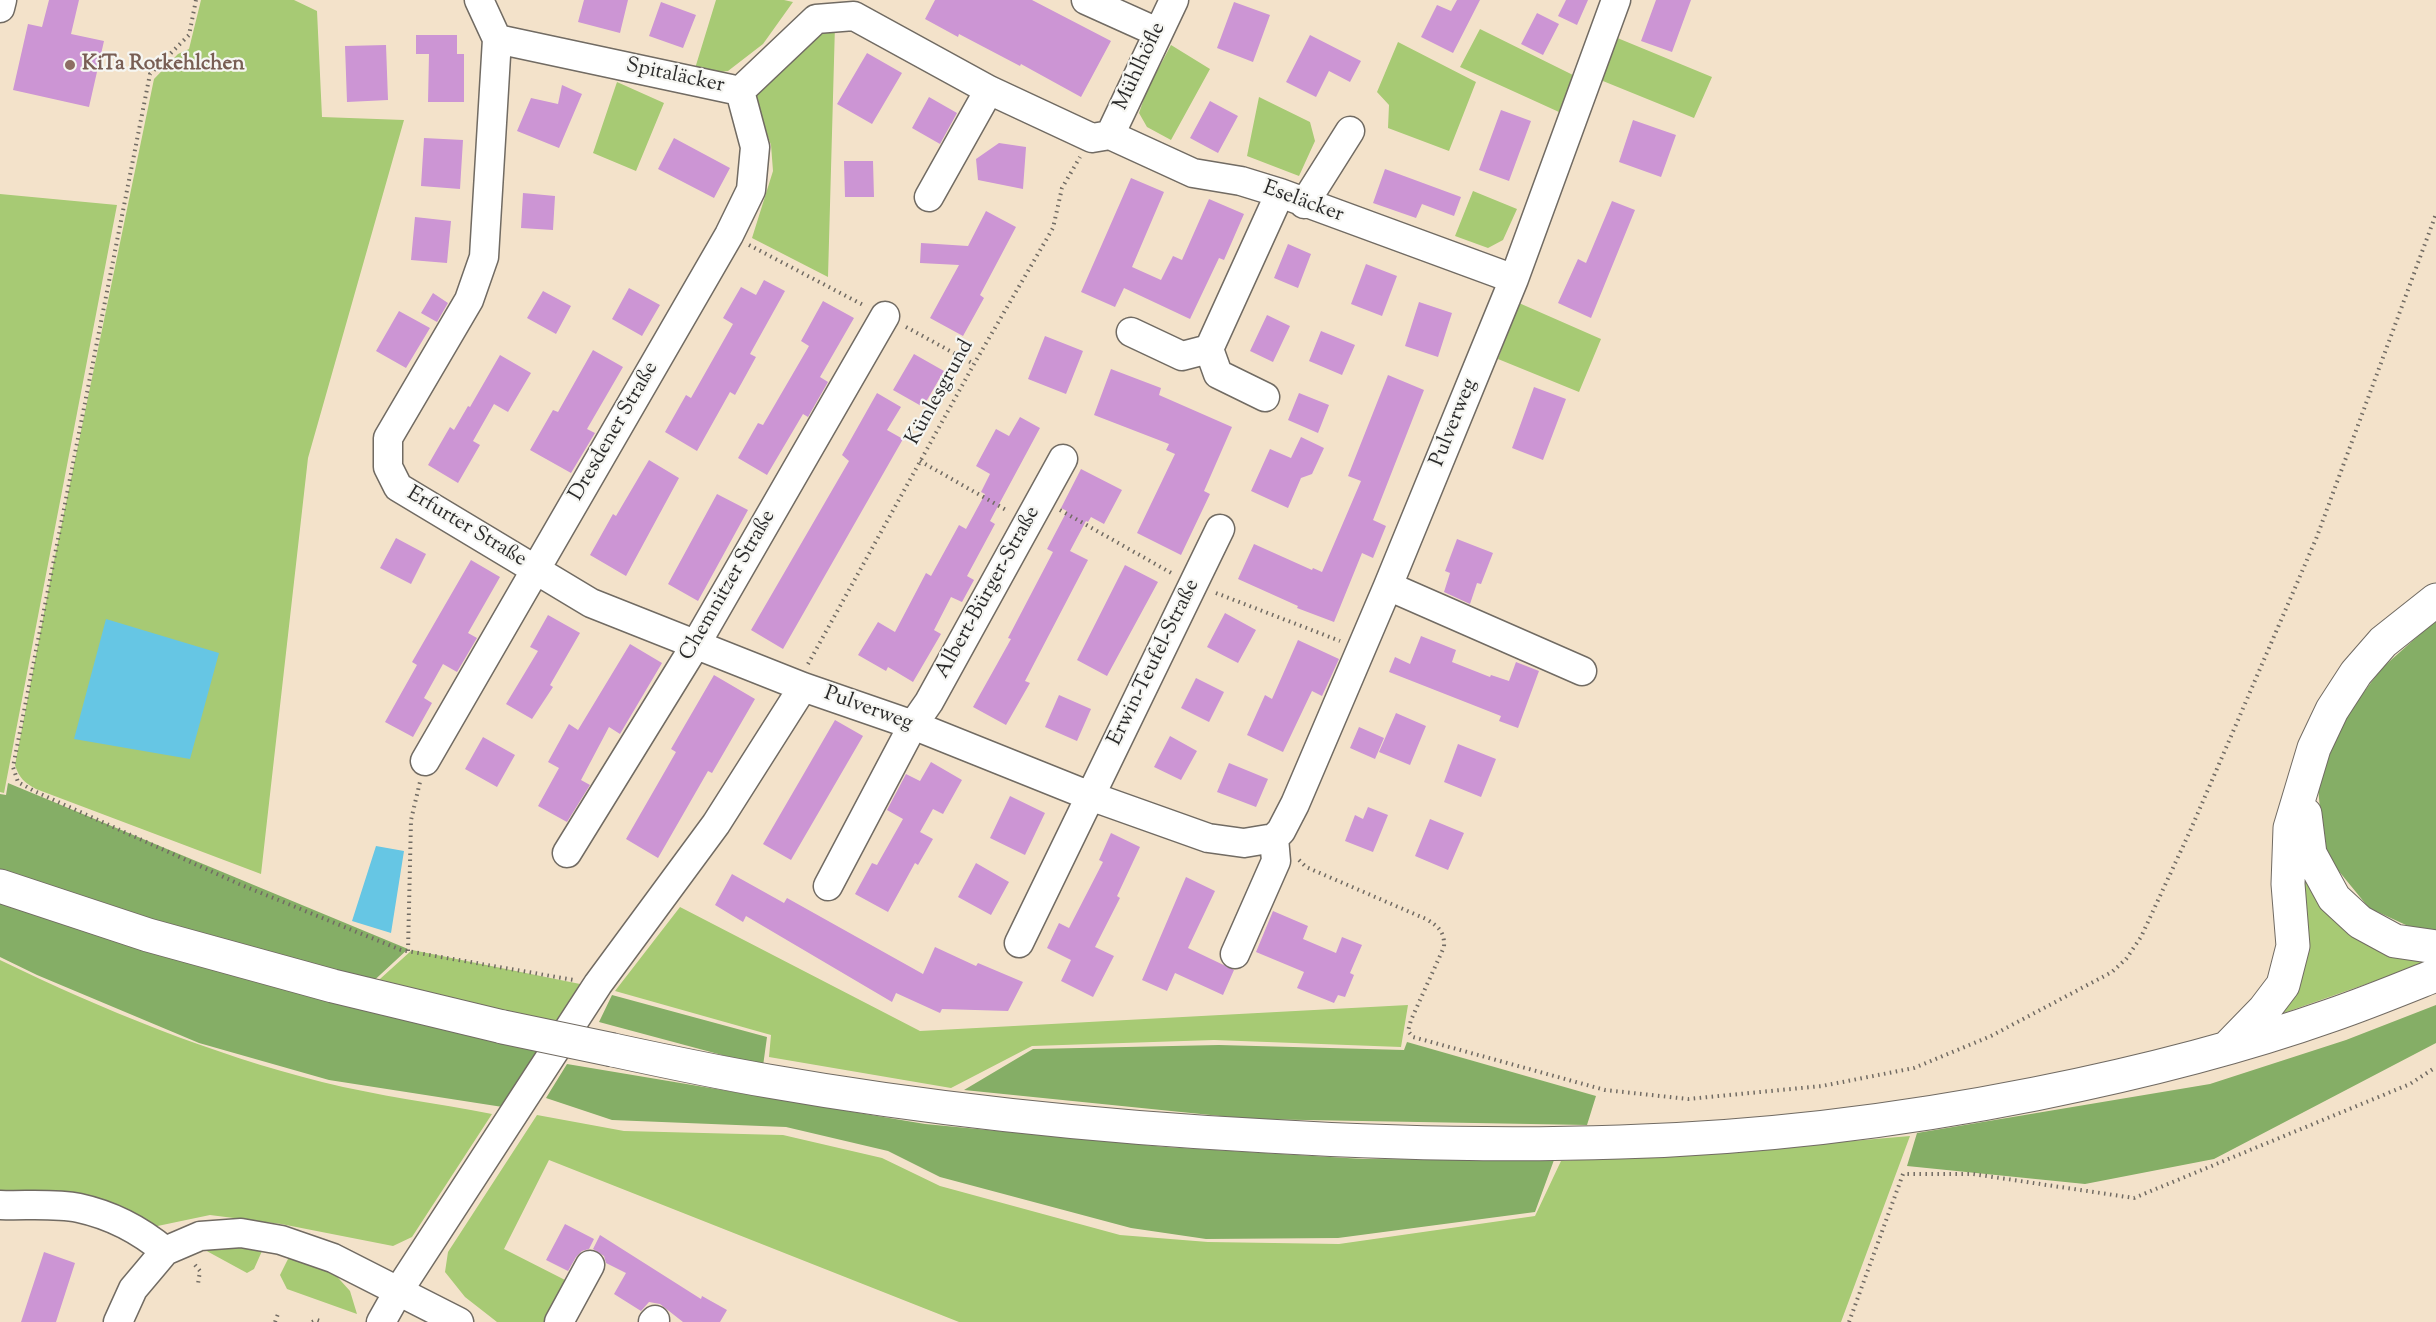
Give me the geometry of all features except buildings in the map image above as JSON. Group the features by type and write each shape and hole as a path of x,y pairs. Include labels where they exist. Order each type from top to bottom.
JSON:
{"main road":[{"path":"2228,1047 2264,1010 2283,985 2293,946 2288,884 2290,828 2314,748 2332,710 2356,674 2383,642 2436,600"},
{"path":"2302,789 2310,854 2334,898 2360,922 2395,941 2436,947"},
{"path":"0,886 148,935 333,986 503,1027 768,1081 924,1105 1048,1120 1173,1131 1395,1143 1622,1142 1765,1133 1895,1118 2038,1093 2151,1068 2331,1016 2436,975"}],"street":[{"path":"0,8 2,0"},
{"path":"479,0 497,39"},
{"path":"1086,0 1157,32"},
{"name":"Mühlhöfle","path":"1101,137 1174,0"},
{"name":"Pulverweg","path":"381,1322 399,1290 598,984 716,824 806,674 913,725 1090,796 1208,838 1244,843 1274,838 1281,831 1295,804 1362,648 1514,279 1616,0"},
{"name":"Spitaläcker","path":"497,39 740,91 816,19 854,16 989,90 1101,137"},
{"name":"Erfurter Straße","path":"497,39 484,257 470,300 388,438 388,467 399,487 591,603 696,644 806,674"},
{"path":"928,197 989,90"},
{"name":"Dresdener Straße","path":"425,761 729,235 751,190 755,147 740,91"},
{"path":"1131,332 1182,356 1209,349 1292,198 1350,131"},
{"name":"Eseläcker","path":"1101,137 1193,172 1241,181 1292,198 1514,279"},
{"name":"Chemnitzer Straße","path":"567,853 696,644 885,316"},
{"path":"1209,349 1218,374 1265,397"},
{"name":"Albert-Bürger-Straße","path":"828,886 913,725 1063,459"},
{"name":"Erwin-Teufel-Straße","path":"1019,943 1220,529"},
{"path":"1388,586 1582,671"},
{"path":"1235,954 1276,861 1274,838"},
{"path":"0,1205 77,1208 108,1217 143,1233 165,1251"},
{"path":"118,1322 134,1289 165,1251 200,1236 241,1233 280,1240 322,1255 399,1290 459,1322"},
{"path":"560,1322 590,1264"}],"path":[{"path":"196,0 189,35 150,74 13,768 18,782 239,884 408,951 598,984"},
{"name":"Künlesgrund","path":"806,674 920,461 1053,228 1062,188 1101,137"},
{"path":"1274,838 1306,867 1426,919 1438,927 1444,937 1444,947 1411,1020 1408,1032 1413,1038 1605,1090 1688,1099 1822,1086 1914,1068 1991,1036 2112,972 2126,959 2141,937 2191,829 2312,550 2436,214"},
{"path":"729,235 974,364"},
{"path":"920,461 1192,585 1362,648"},
{"path":"408,951 411,820 425,761"},
{"path":"1849,1322 1903,1174 1973,1174 2134,1198 2410,1084 2436,1067"},
{"path":"275,1322 278,1314"},
{"path":"312,1322 317,1320 322,1322"}],"green space":[{"path":"201,0 294,0 317,11 322,117 404,120 308,458 261,874 36,789 23,780 15,765 53,566 154,79 178,54 189,49"},
{"path":"716,0 793,2 763,44 728,71 693,75"},
{"path":"835,25 828,277 752,238 773,171 771,145 755,101 762,80 814,33"},
{"path":"1480,29 1573,75 1559,112 1460,67"},
{"path":"1615,37 1712,77 1694,118 1598,79"},
{"path":"1398,42 1476,82 1449,151 1388,128 1389,105 1377,92"},
{"path":"1171,45 1210,69 1171,140 1147,127 1139,113 1147,90"},
{"path":"617,82 664,103 636,171 593,153"},
{"path":"1259,97 1310,122 1315,141 1299,176 1247,156"},
{"path":"1473,191 1517,209 1503,240 1488,248 1455,236"},
{"path":"0,194 117,205 4,793 0,792"},
{"path":"1519,303 1601,339 1579,392 1498,359"},
{"path":"2436,620 2436,930 2419,931 2369,908 2324,853 2318,787 2339,725 2382,668"},
{"path":"8,783 408,949 367,987 0,878 0,794 6,795"},
{"path":"2297,862 2322,904 2342,927 2355,937 2391,954 2432,961 2275,1016"},
{"path":"0,887 552,1045 509,1108 329,1080 199,1043 37,975 0,957"},
{"path":"680,907 920,1031 1408,1005 1401,1047 1214,1040 1032,1046 951,1088 769,1057 771,1035 615,991"},
{"path":"412,950 590,986 559,1033 370,988"},
{"path":"0,960 118,1013 239,1058 343,1087 492,1114 412,1237 393,1246 281,1224 210,1215 148,1228 0,1200"},
{"path":"612,995 767,1037 763,1066 599,1022"},
{"path":"2436,1005 2436,1043 2214,1159 2085,1184 1907,1166 1917,1133 2210,1084 2346,1040"},
{"path":"1407,1042 1596,1096 1587,1125 1250,1119 964,1090 1033,1049 1219,1045 1404,1050"},
{"path":"567,1064 925,1124 1166,1147 1363,1159 1554,1160 1535,1212 1338,1238 1206,1239 1131,1228 940,1177 888,1151 786,1127 612,1120 546,1098"},
{"path":"537,1115 624,1131 783,1135 882,1158 940,1186 1120,1235 1208,1242 1339,1244 1535,1216 1561,1161 1782,1147 1910,1136 1841,1322 959,1322 549,1160 504,1249 569,1282 549,1322 497,1322 465,1297 445,1272 448,1252"},
{"path":"258,1243 262,1251 254,1269 247,1273 203,1249"},
{"path":"298,1253 331,1270 350,1291 357,1314 287,1289 280,1275 288,1259"}],"water":[{"path":"106,619 219,653 190,759 74,739"},
{"path":"376,846 404,851 391,933 352,921"}],"place":[{"name":"KiTa Rotkehlchen","path":"70,65"}]}
